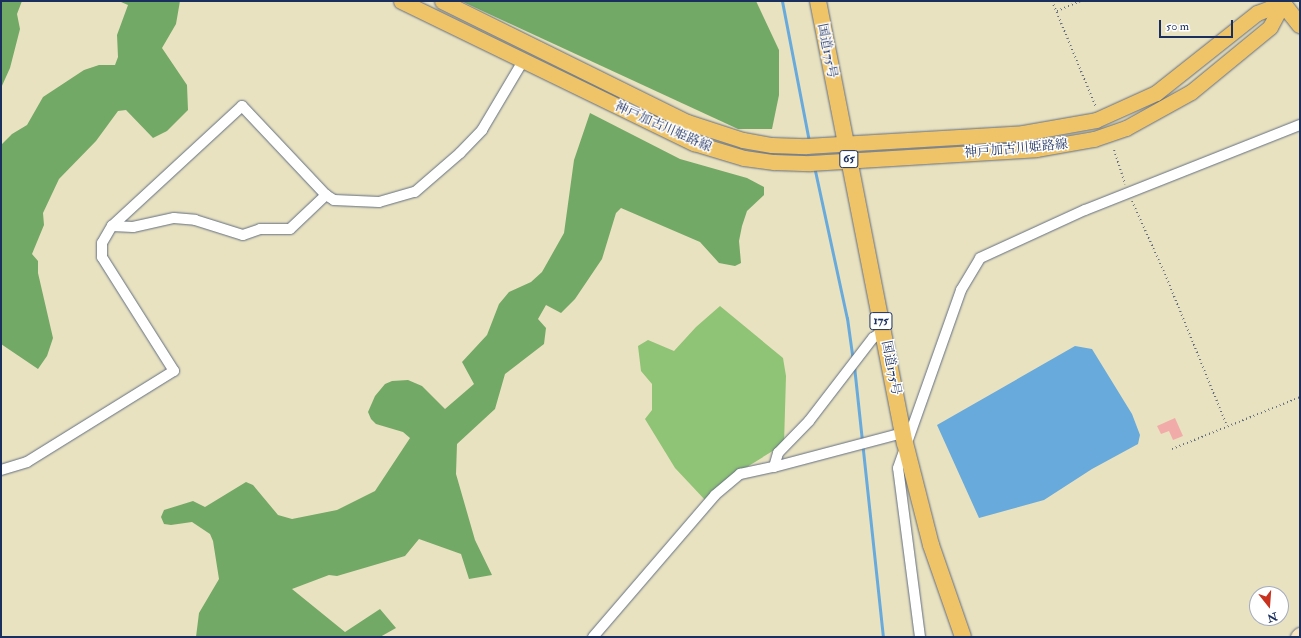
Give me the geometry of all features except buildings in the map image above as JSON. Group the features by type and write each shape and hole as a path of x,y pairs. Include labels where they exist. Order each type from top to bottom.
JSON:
{"highway":[{"name":"国道175号","path":"818,1 844,143 904,438 931,545 963,637"},
{"path":"1282,2 1300,25"}],"main road":[{"name":"神戸加古川姫路線","path":"401,1 668,132 718,152 774,162 848,160 1043,148 1094,139 1126,128 1191,92 1270,27 1282,2"},
{"name":"神戸加古川姫路線","path":"442,1 701,127 743,140 772,145 844,143 1023,133 1096,120 1156,93 1257,13 1282,2"}],"street":[{"path":"1,470 27,462 174,371 102,257 102,243 112,226 242,106 326,195 334,200 379,202 415,192 450,162 482,130 523,61"},
{"path":"920,637 898,468 904,438 914,426 961,290 980,258 1085,210 1129,194 1300,125"},
{"path":"112,226 133,227 174,218 195,220 243,235 260,229 290,229 326,195"},
{"path":"774,467 778,453 809,421 873,338 883,331"},
{"path":"593,637 715,495 740,474 904,438"}],"path":[{"path":"1052,1 1096,107"},
{"path":"1057,11 1081,1"},
{"path":"1114,150 1129,194 1165,274 1227,426"},
{"path":"1172,449 1300,397"}],"green space":[{"path":"1,1 22,1 17,14 20,29 10,68 1,88"},
{"path":"90,1 180,1 176,24 162,48 187,85 188,110 167,131 153,138 126,110 118,111 96,141 59,179 43,213 44,225 32,254 38,261 38,273 53,338 47,356 38,369 1,344 1,145 12,134 27,125 43,97 84,70 99,65 115,65 118,57 117,35 128,5 121,2"},
{"path":"461,1 756,1 779,50 779,95 772,129 738,129"},
{"path":"590,113 680,159 747,178 764,187 764,195 747,211 742,226 739,241 741,263 735,266 719,263 700,242 621,208 616,213 602,259 575,299 561,313 546,305 538,319 546,328 544,344 505,374 495,409 457,444 456,474 475,540 492,575 469,579 461,554 419,539 405,556 337,576 329,575 292,589 345,632 380,609 396,628 380,637 196,637 199,613 219,579 213,541 210,534 192,522 171,525 164,524 161,517 164,510 193,501 205,507 246,482 253,485 278,515 292,519 337,510 375,491 410,438 403,432 376,424 371,419 368,412 375,396 385,384 392,381 408,380 422,386 445,409 474,384 462,362 487,335 499,304 509,292 531,282 542,272 564,233 574,160"},
{"path":"720,306 783,358 786,376 784,444 742,470 706,501 675,468 645,419 652,410 652,384 641,371 638,346 648,340 674,351 696,327"}],"water":[{"path":"1075,346 1092,349 1132,414 1140,435 1138,444 1092,469 1044,500 979,518 937,425"}],"waterway":[{"path":"782,1 809,141"},
{"path":"814,166 847,318 853,361"},
{"path":"854,366 883,637"}]}
